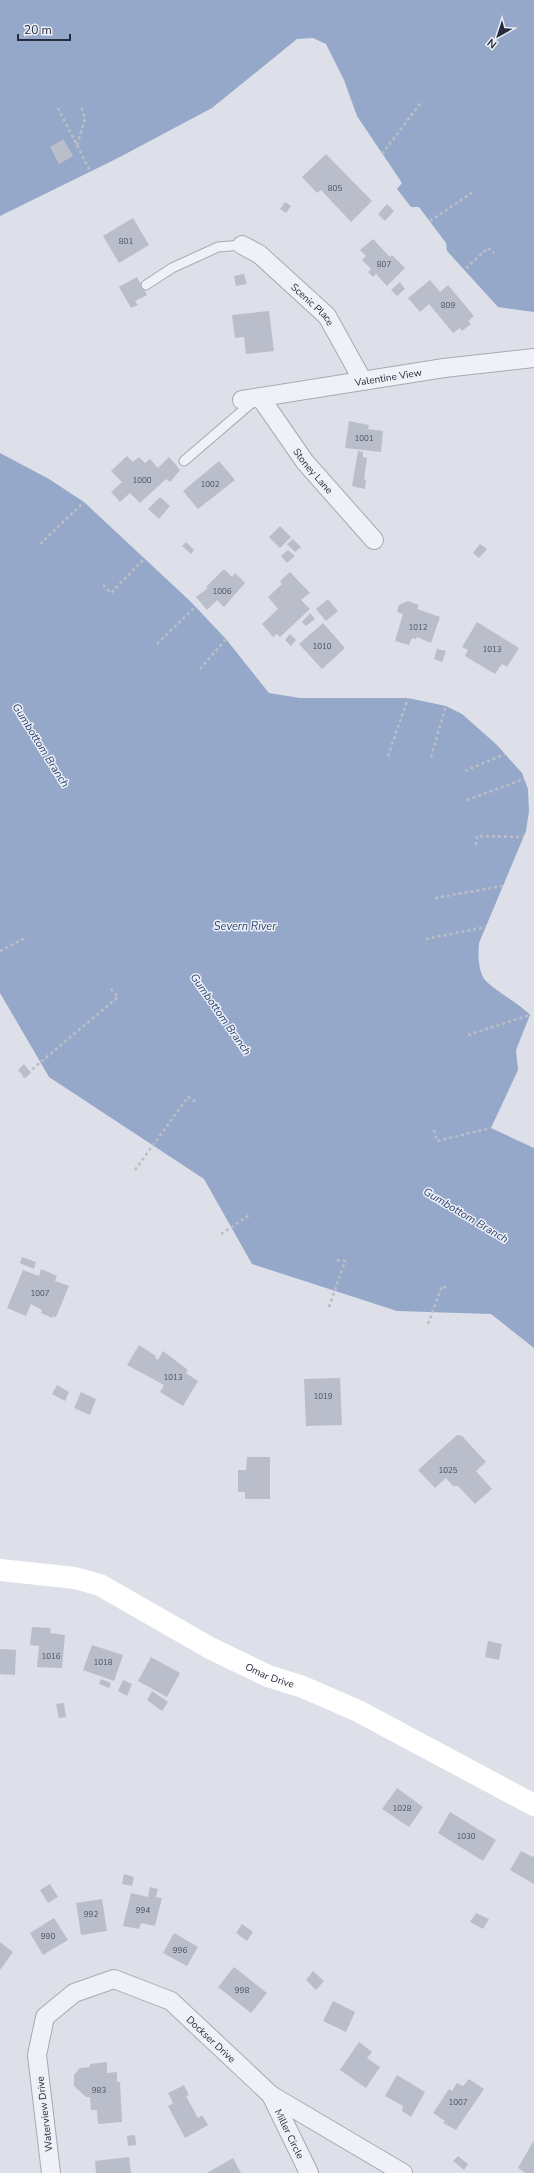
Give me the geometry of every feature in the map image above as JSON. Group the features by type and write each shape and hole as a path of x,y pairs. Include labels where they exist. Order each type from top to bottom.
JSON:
{"street":[{"name":"Scenic Place","path":"242,245 259,254 327,316 363,381"},
{"name":"Valentine View","path":"251,398 444,368 534,358"},
{"name":"Stoney Lane","path":"251,398 374,540"},
{"name":"Omar Drive","path":"0,1570 75,1578 100,1585 210,1648 268,1676 303,1687 358,1711 534,1805"},
{"name":"Dockser Drive","path":"37,2056 45,2017 74,1993 114,1979 171,2001 271,2095 403,2173"},
{"name":"Waterview Drive","path":"37,2056 50,2173"},
{"name":"Miller Circle","path":"271,2095 309,2173"}],"lane":[{"path":"146,285 172,268 218,247 242,245"},
{"path":"184,461 251,398"}],"path":[{"path":"382,154 422,101"},
{"path":"77,145 85,119 81,106"},
{"path":"58,108 90,171"},
{"path":"430,221 473,192"},
{"path":"466,268 488,248 494,253"},
{"path":"40,544 84,502"},
{"path":"103,585 111,593 144,559"},
{"path":"157,644 195,606"},
{"path":"200,669 226,639"},
{"path":"388,756 408,698"},
{"path":"431,757 446,706"},
{"path":"465,771 505,754"},
{"path":"467,800 524,779"},
{"path":"476,845 477,836 524,837"},
{"path":"435,898 503,886"},
{"path":"426,940 486,927"},
{"path":"0,951 27,938"},
{"path":"24,1076 118,996 111,989"},
{"path":"468,1035 530,1014"},
{"path":"135,1170 188,1097 198,1103"},
{"path":"434,1130 437,1141 491,1128"},
{"path":"221,1234 251,1214"},
{"path":"329,1307 345,1262 336,1260"},
{"path":"428,1324 442,1286 448,1288"}],"water":[{"path":"0,0 534,0 534,312 498,307 447,251 446,243 419,207 411,207 397,189 402,183 357,116 344,80 326,44 313,38 297,39 212,108 118,158 0,216"},
{"name":"Severn River","path":"0,453 49,479 84,502 190,601 226,639 269,693 300,698 408,698 446,706 462,714 496,744 522,773 528,789 529,811 526,831 479,943 479,965 486,981 530,1015 516,1050 518,1070 491,1128 534,1148 534,1348 491,1314 397,1311 252,1264 204,1179 49,1077 0,993"}],"building":[{"path":"64,140 73,156 59,164 50,147"},
{"path":"326,154 372,201 351,222 321,190 317,193 302,177"},
{"path":"285,202 291,206 286,213 280,209"},
{"path":"387,204 394,211 385,221 378,214"},
{"path":"133,218 149,245 119,263 103,236"},
{"path":"373,239 390,257 392,255 405,268 387,286 376,274 373,277 368,272 371,269 362,260 366,256 360,250"},
{"path":"244,274 247,284 236,286 234,276"},
{"path":"137,277 147,295 135,301 138,305 131,308 119,287"},
{"path":"430,280 440,292 448,285 474,316 468,321 471,324 462,331 460,328 453,333 429,304 420,312 408,298"},
{"path":"400,282 405,289 397,296 391,290"},
{"path":"269,311 274,351 246,354 244,337 235,338 232,315"},
{"path":"349,421 369,425 368,429 383,431 381,452 345,448"},
{"path":"358,451 363,452 363,457 367,458 364,479 366,480 365,489 352,486"},
{"path":"127,456 133,462 139,457 145,463 150,459 158,468 169,457 180,470 170,482 166,479 140,503 130,493 120,502 111,492 122,482 111,471"},
{"path":"219,461 235,480 198,509 183,491"},
{"path":"160,497 170,506 159,519 148,509"},
{"path":"280,526 291,537 280,548 269,537"},
{"path":"293,539 301,547 295,552 287,544"},
{"path":"186,542 194,550 191,554 182,546"},
{"path":"480,544 487,549 479,558 473,553"},
{"path":"288,550 295,556 287,563 281,556"},
{"path":"224,569 232,577 235,573 245,583 224,607 217,600 207,610 196,597 208,588 206,587"},
{"path":"290,572 310,593 301,600 310,609 280,637 277,634 273,637 262,624 278,609 268,597 282,584 280,581"},
{"path":"328,599 338,611 326,621 316,609"},
{"path":"408,601 419,605 417,609 440,617 431,643 417,637 416,639 412,638 409,645 395,641 403,614 397,612 399,605"},
{"path":"310,613 315,619 306,626 302,622"},
{"path":"477,622 519,648 507,667 502,664 495,674 465,656 468,650 462,647"},
{"path":"323,623 345,648 322,669 299,644"},
{"path":"290,634 296,640 291,646 285,640"},
{"path":"437,649 446,651 442,662 434,659"},
{"path":"24,1064 31,1073 25,1078 18,1070"},
{"path":"22,1257 36,1262 34,1269 20,1263"},
{"path":"41,1269 57,1276 55,1281 69,1286 56,1317 53,1316 52,1318 41,1313 42,1310 31,1304 26,1316 7,1308 23,1270 39,1276"},
{"path":"139,1345 156,1356 155,1358 158,1360 163,1351 188,1370 186,1373 198,1381 183,1406 160,1392 164,1385 127,1365"},
{"path":"340,1378 342,1425 306,1426 304,1379"},
{"path":"57,1385 69,1392 65,1401 52,1394"},
{"path":"81,1392 96,1399 90,1415 74,1408"},
{"path":"457,1435 462,1436 486,1462 476,1471 492,1489 475,1504 458,1486 453,1486 446,1478 435,1488 418,1470"},
{"path":"247,1457 270,1457 270,1499 245,1499 245,1492 238,1492 238,1470 246,1470"},
{"path":"32,1627 51,1628 50,1633 65,1635 62,1668 37,1667 39,1646 30,1645"},
{"path":"488,1641 502,1644 499,1660 485,1657"},
{"path":"92,1645 123,1655 114,1681 83,1670"},
{"path":"0,1649 16,1650 15,1675 0,1674"},
{"path":"151,1657 180,1673 167,1697 138,1681"},
{"path":"101,1679 111,1683 109,1688 99,1684"},
{"path":"123,1680 132,1684 127,1696 118,1691"},
{"path":"152,1691 168,1702 162,1711 147,1700"},
{"path":"64,1703 66,1717 59,1718 56,1704"},
{"path":"397,1788 423,1807 409,1827 382,1809"},
{"path":"450,1812 496,1840 483,1861 438,1833"},
{"path":"521,1851 533,1857 534,1855 534,1884 510,1870"},
{"path":"124,1874 134,1877 132,1886 122,1884"},
{"path":"50,1884 58,1897 48,1903 40,1890"},
{"path":"150,1887 158,1889 156,1897 162,1898 155,1926 141,1923 139,1929 123,1926 131,1893 148,1897"},
{"path":"102,1899 107,1931 81,1935 76,1903"},
{"path":"476,1913 489,1919 483,1929 470,1922"},
{"path":"54,1918 68,1940 43,1955 30,1933"},
{"path":"242,1924 253,1932 247,1941 236,1933"},
{"path":"174,1933 198,1947 187,1966 163,1953"},
{"path":"0,1942 13,1952 0,1970"},
{"path":"234,1967 267,1993 251,2013 218,1987"},
{"path":"313,1971 324,1981 316,1990 306,1980"},
{"path":"333,2001 355,2012 346,2032 323,2021"},
{"path":"359,2042 372,2052 367,2058 380,2067 366,2088 340,2070"},
{"path":"107,2062 107,2073 117,2072 117,2082 120,2082 122,2122 98,2124 97,2110 91,2110 90,2097 86,2097 74,2086 74,2075 80,2068 90,2067 90,2064"},
{"path":"397,2075 425,2092 411,2117 402,2111 403,2106 385,2096"},
{"path":"469,2079 484,2089 456,2130 443,2123 445,2121 433,2113 449,2089 452,2091 457,2083 463,2086"},
{"path":"184,2085 189,2095 186,2096 198,2118 202,2115 208,2125 185,2138 168,2106 173,2103 168,2093"},
{"path":"135,2135 136,2145 128,2146 127,2136"},
{"path":"534,2140 534,2173 526,2173 518,2168"},
{"path":"458,2156 468,2164 464,2170 453,2161"},
{"path":"129,2157 131,2173 96,2173 95,2161"},
{"path":"233,2158 241,2173 207,2173"}],"water label":[{"name":"Gumbottom Branch","path":"41,745"},
{"name":"Gumbottom Branch","path":"221,1014"},
{"name":"Gumbottom Branch","path":"466,1215"}]}
